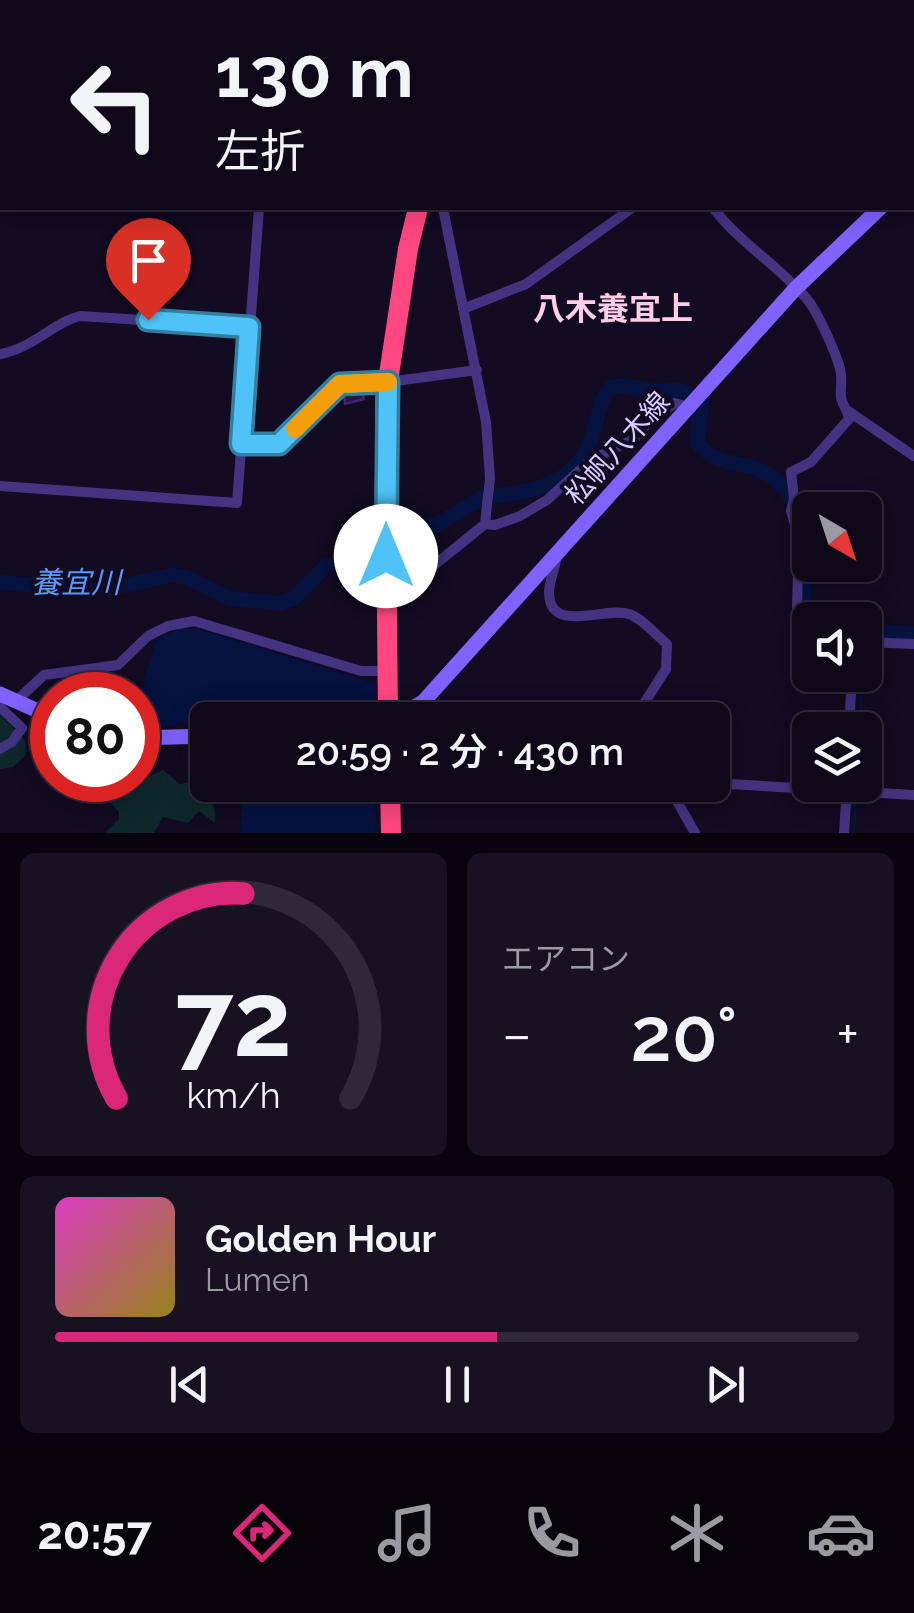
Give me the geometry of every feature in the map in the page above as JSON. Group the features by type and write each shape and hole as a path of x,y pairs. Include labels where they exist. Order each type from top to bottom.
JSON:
{"highway":[{"path":"388,702 386,401 408,249 418,210"},
{"path":"390,802 391,833"}],"main road":[{"name":"松帆八木線","path":"423,702 795,289 878,210"},
{"path":"5,701 30,710"},
{"path":"160,737 190,737"}],"street":[{"path":"0,486 238,503 259,210"},
{"path":"443,210 486,422 490,478 485,524"},
{"path":"463,310 526,284 629,210"},
{"path":"716,210 734,233 806,297 824,326 824,336 838,357 842,376 840,395 849,419 810,462 791,472 791,512 800,538 797,602"},
{"path":"0,354 34,343 80,316 249,327"},
{"path":"241,444 279,444 340,384 477,370"},
{"path":"387,597 401,592 485,524 520,516 547,500 591,460 634,439 650,420 675,403 688,407"},
{"path":"848,411 914,456"},
{"path":"557,553 549,591 552,606 560,616 571,618 608,610 633,615 667,644 666,670 645,702"},
{"path":"0,749 12,742 22,728 5,701 44,675 118,665 148,636 168,626 194,621 362,671 386,672"},
{"path":"882,643 914,644"},
{"path":"730,785 792,787"},
{"path":"882,792 914,795"},
{"path":"679,802 695,833"},
{"path":"844,833 850,802"}],"green space":[{"path":"0,715 25,740 26,755 13,767 0,769"},
{"path":"160,771 180,784 190,782 190,802 212,802 215,823 199,811 188,823 163,817 154,833 105,833 119,819 119,812 110,802 160,802"}],"shaded area":[{"path":"195,628 376,684 376,702 190,702 190,720 160,728 160,672 147,672 157,639 178,629"},
{"path":"242,802 375,802 376,833 240,833"}],"building":[{"path":"362,391 364,399 345,404 344,392"}],"waterway":[{"name":"養宜川","path":"496,496 547,485 573,469 590,441 601,403 612,387 688,394"},
{"name":"養宜川","path":"702,403 697,442 705,451 723,461 762,471 788,492 802,529 805,602"},
{"name":"養宜川","path":"394,538 414,527 437,525 485,496"},
{"name":"養宜川","path":"0,582 38,586 61,580 110,589 171,575 185,577 232,599 280,603 293,599 326,566 372,552"},
{"name":"養宜川","path":"882,632 914,634"},
{"path":"861,692 861,712"},
{"path":"854,833 856,802"}],"slow traffic":[{"path":"295,429 340,384 388,382"}],"district":[{"name":"八木養宜上","path":"613,309"}],"route":[{"path":"148,320 249,327 241,444 279,444 340,384 388,382 386,556"}]}
